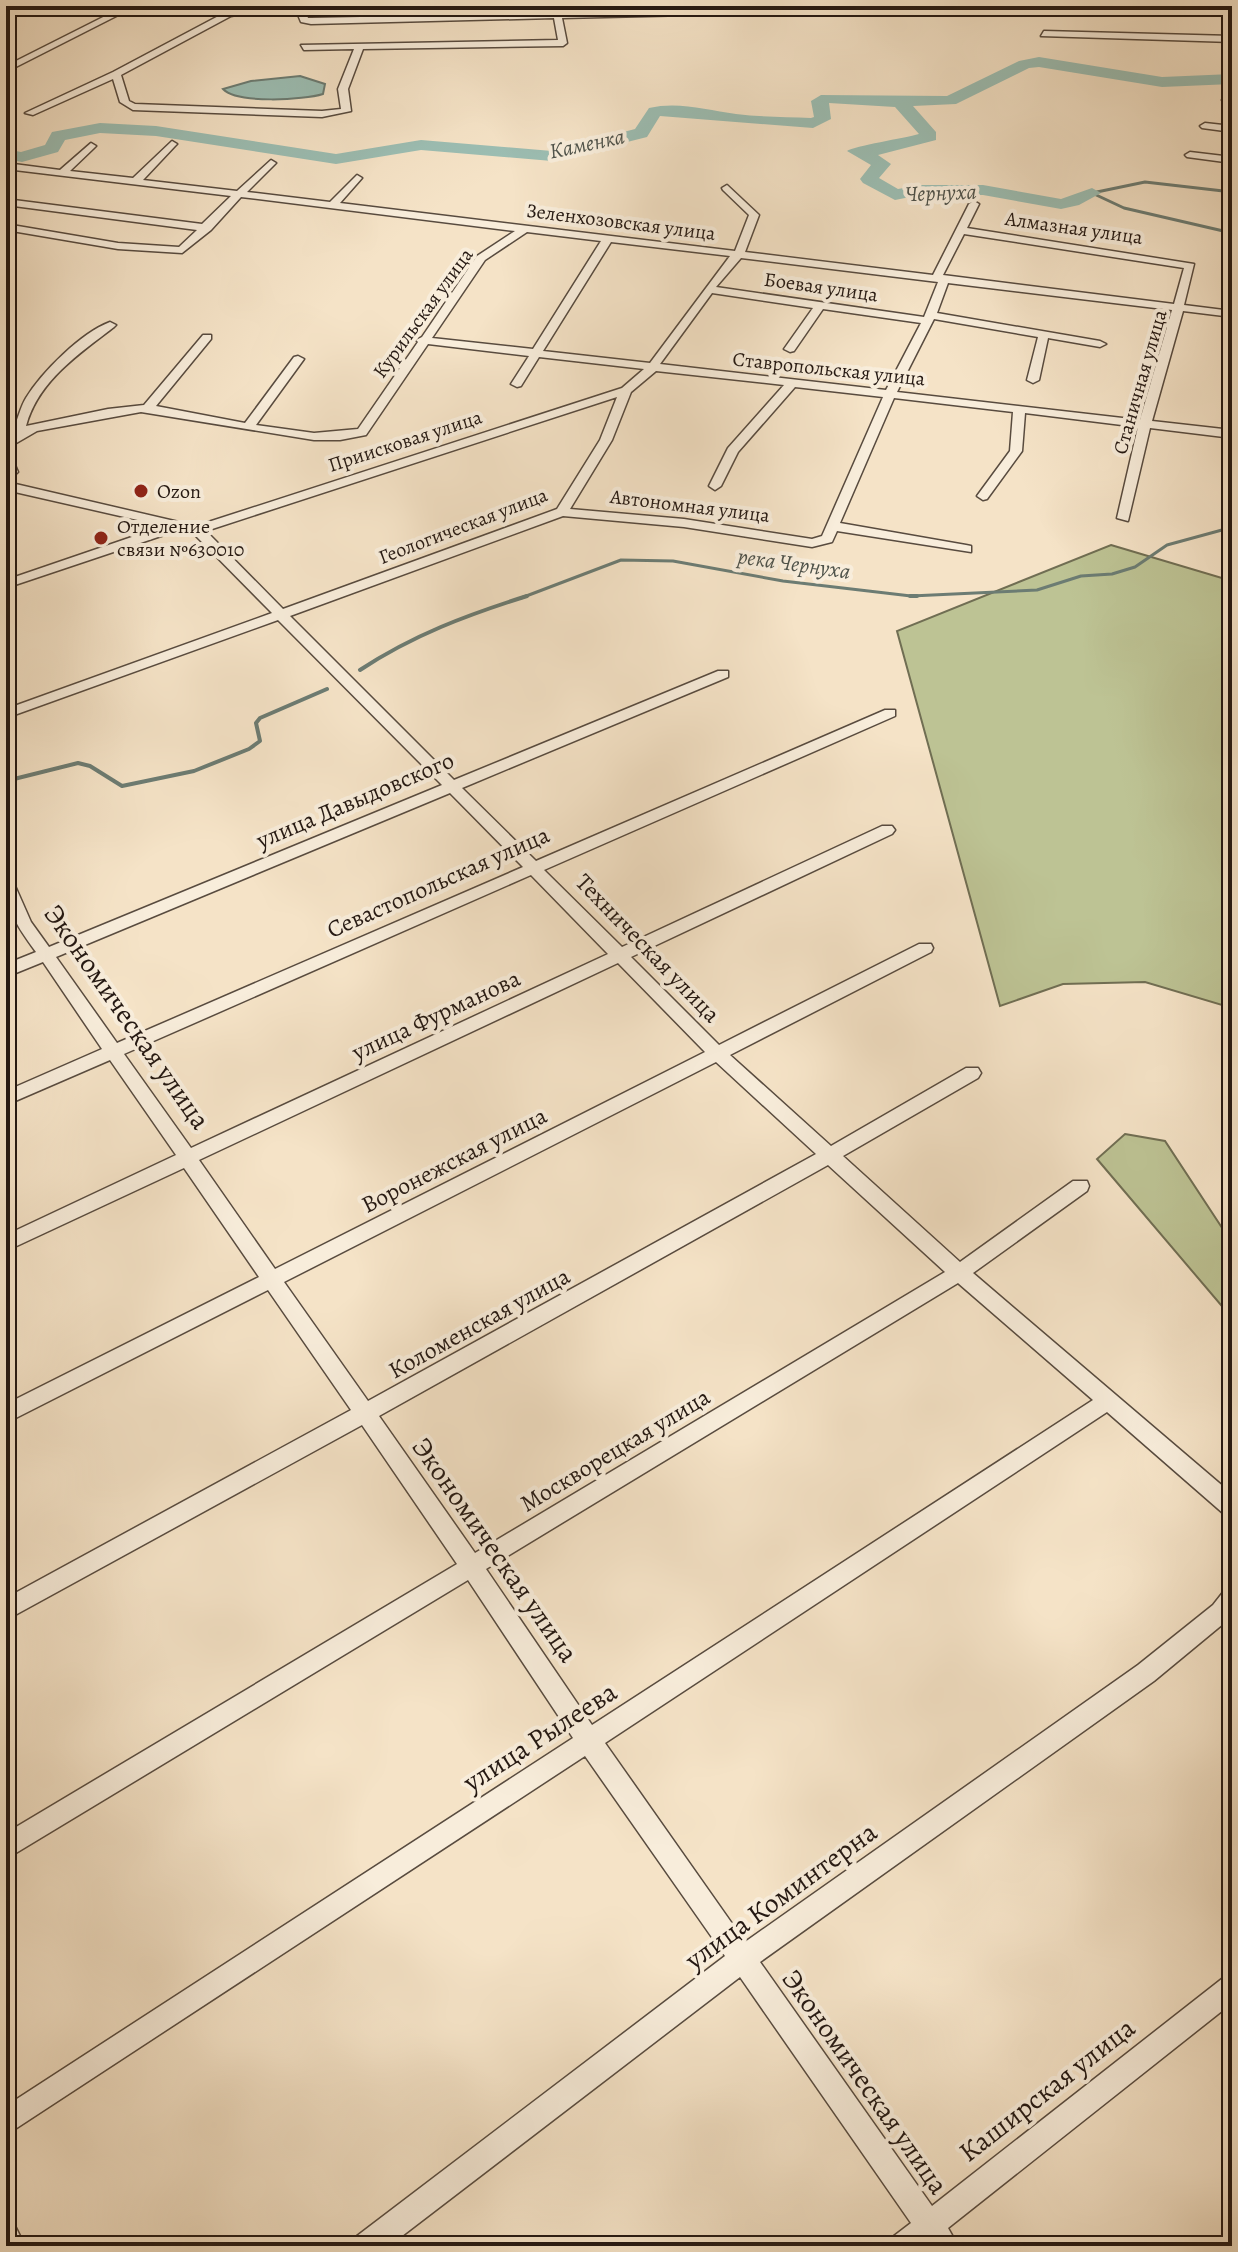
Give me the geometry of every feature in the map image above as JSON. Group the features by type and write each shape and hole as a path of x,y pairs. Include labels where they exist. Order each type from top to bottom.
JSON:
{"street":[{"path":"6,69 132,6"},
{"path":"30,113 116,74 229,14 279,6"},
{"path":"291,6 300,8 304,20 311,21 442,19 557,10 947,6"},
{"path":"440,6 445,47"},
{"path":"304,47 563,43 557,10"},
{"path":"1044,34 1232,39"},
{"path":"116,74 125,102 133,107 309,115 346,111 343,89 359,48"},
{"path":"1205,126 1232,129"},
{"path":"136,181 172,144"},
{"path":"62,173 91,146"},
{"path":"1190,155 1232,160"},
{"path":"6,227 83,237 132,249 182,250 271,163"},
{"name":"Зеленхозовская улица","path":"6,166 1232,314"},
{"path":"332,206 357,178"},
{"name":"Геологическая улица","path":"6,714 562,512 606,440 626,390 652,368 709,289 739,254 754,215 727,188"},
{"path":"6,202 207,228"},
{"path":"966,549 833,526 890,394 930,318 941,278 974,204"},
{"name":"Курильская улица","path":"248,427 339,436 362,432 422,340 481,258 526,228"},
{"name":"Алмазная улица","path":"961,230 1182,263"},
{"path":"517,384 608,238"},
{"name":"Станичная улица","path":"1123,518 1145,424 1192,270 1182,263"},
{"name":"Боевая улица","path":"709,289 820,306 1031,331 1043,337 1100,344"},
{"path":"790,349 820,306"},
{"path":"18,433 22,412 33,394 70,356 110,325"},
{"path":"148,408 207,337"},
{"path":"1033,380 1043,337"},
{"name":"Ставропольская улица","path":"422,340 1232,434"},
{"path":"6,445 18,433 44,425 148,408 248,427 298,359"},
{"path":"715,486 732,451 792,383"},
{"name":"Приисковая улица","path":"6,584 626,390"},
{"path":"983,496 1016,451 1019,410"},
{"path":"6,458 12,472 6,479"},
{"path":"6,486 189,527"},
{"name":"Автономная улица","path":"562,512 684,523 812,543 827,539 833,526"},
{"name":"Техническая улица","path":"189,527 534,866 716,1052 959,1273 1232,1507"},
{"name":"улица Давыдовского","path":"6,971 723,674"},
{"name":"Севастопольская улица","path":"6,1098 890,713"},
{"name":"улица Фурманова","path":"6,1243 887,830"},
{"name":"Экономическая улица","path":"6,883 24,923 741,1960 936,2235"},
{"name":"Воронежская улица","path":"6,1414 925,948"},
{"name":"Коломенская улица","path":"6,1610 365,1416 972,1073"},
{"name":"Москворецкая улица","path":"6,1847 959,1273 1080,1186"},
{"name":"улица Рылеева","path":"6,2122 1106,1402"},
{"name":"улица Коминтерна","path":"367,2246 741,1960 1146,1673 1221,1612 1232,1598"},
{"name":"Каширская улица","path":"904,2246 936,2235 1232,1987"},
{"path":"6,2238 11,2246"}],"green space":[{"path":"1111,545 1232,581 1232,1008 1145,982 1063,984 1000,1006 897,631"},
{"path":"1125,1134 1165,1141 1232,1243 1232,1318 1097,1159"}],"water":[{"path":"300,76 325,84 323,94 256,99 231,94 223,89 251,81"}],"waterway":[{"name":"Каменка","path":"900,102 950,101 1025,64 1039,62 1162,82 1232,79"},
{"name":"Каменка","path":"6,154 22,157 52,148 58,136 100,128 156,131 336,159 421,145 552,156 641,133 655,111 681,110 738,119 813,123 823,119 819,101 827,98 900,102"},
{"name":"Чернуха","path":"900,102 930,136 879,150 856,151 882,164 869,179 895,195 920,190 983,190 1061,204 1092,193"},
{"name":"река Чернуха","path":"1232,192 1145,182 1092,193 1124,208 1232,233"},
{"name":"река Чернуха","path":"911,596 1037,590 1081,576 1112,574 1135,567 1167,545 1222,530 1232,523"},
{"name":"река Чернуха","path":"521,598 621,560 673,561 783,581 911,596"},
{"name":"река Чернуха","path":"360,670 400,646 441,627 527,596"},
{"name":"река Чернуха","path":"911,596 917,596"},
{"name":"река Чернуха","path":"6,781 78,763 90,766 122,786 194,771 249,749 260,741 256,723 260,718 327,689"}],"place":[{"name":"Ozon","path":"141,491"},
{"name":"Отделение связи №630010","path":"101,538"}]}
